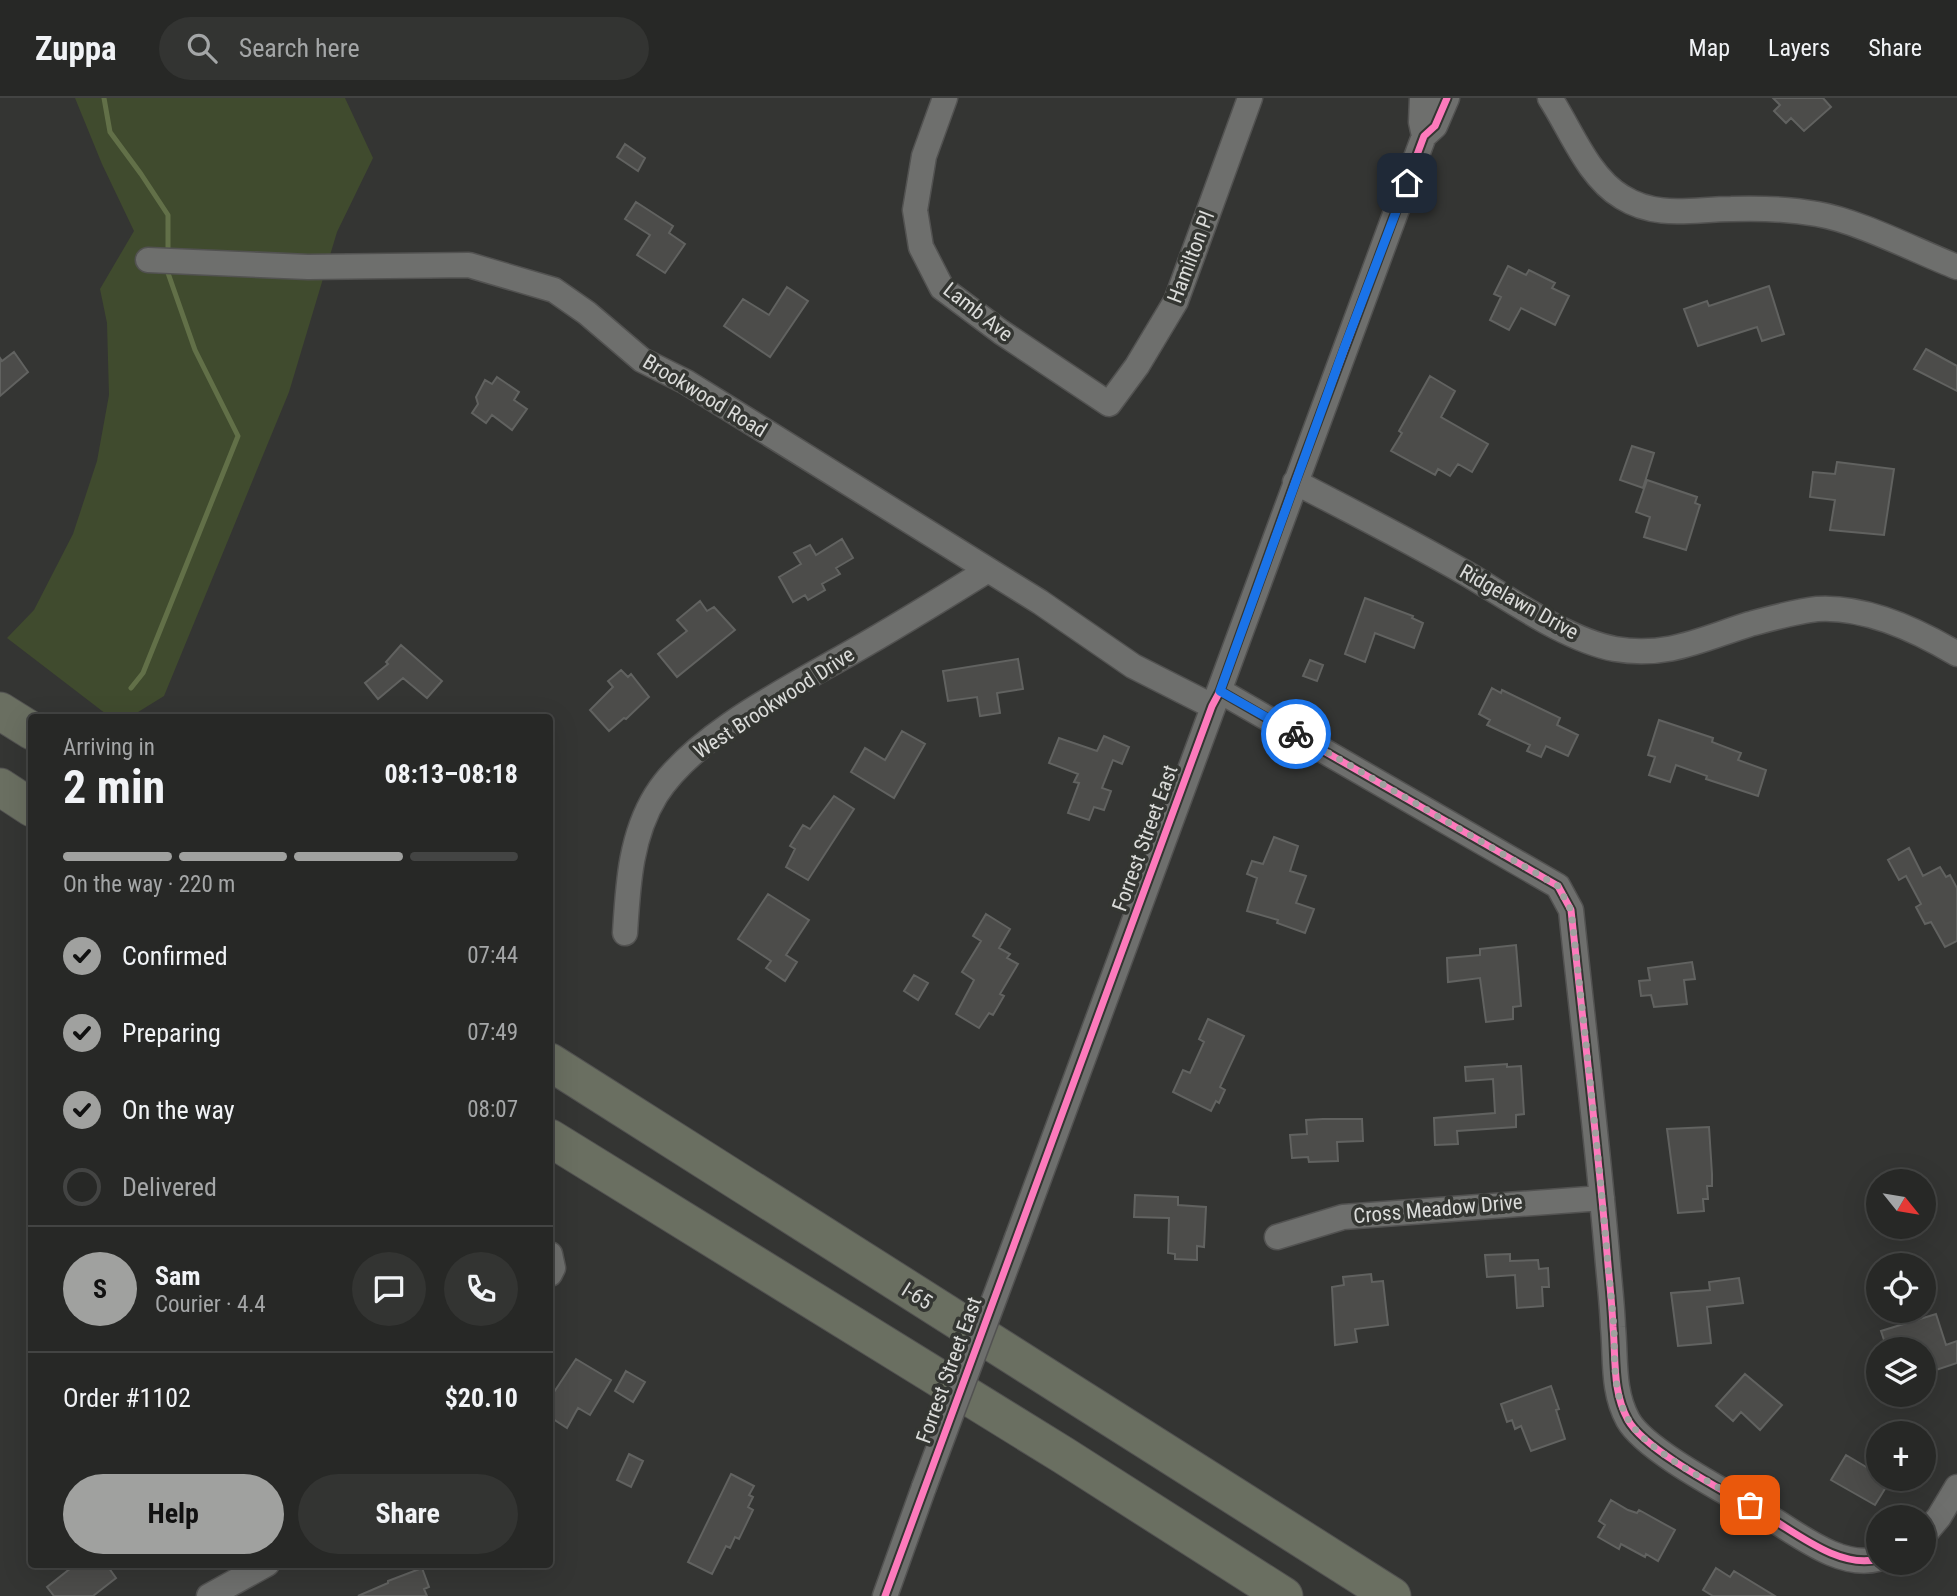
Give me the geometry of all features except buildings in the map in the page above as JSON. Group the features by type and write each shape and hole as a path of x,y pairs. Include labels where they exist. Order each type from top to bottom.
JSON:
{"highway":[{"path":"0,711 28,728"},
{"path":"0,787 28,805"},
{"name":"I-65","path":"553,1064 1392,1596"},
{"path":"553,1140 1063,1455 1284,1596"}],"street":[{"name":"Lamb Ave","path":"945,98 924,156 915,210 921,247 942,288 1001,332 1109,404"},
{"name":"Hamilton Pl","path":"1109,404 1137,366 1176,301 1250,98"},
{"name":"Forrest Street East","path":"1422,98 1421,122 1424,136"},
{"name":"Forrest Street East","path":"884,1596 1424,136 1435,126 1447,98"},
{"path":"1550,98 1602,181 1619,196 1639,207 1683,213 1774,209 1819,214 1957,267"},
{"name":"Brookwood Road","path":"148,260 308,267 469,265 554,290 587,313 642,360 686,382 1040,602 1133,666 1216,699 1558,886 1571,910 1602,1198 1614,1327 1615,1378 1620,1402 1629,1422 1643,1437 1679,1464 1820,1547 1866,1562"},
{"name":"Ridgelawn Drive","path":"1295,482 1408,540 1572,634 1615,649 1661,651 1707,641 1750,624 1817,609 1862,613 1905,628 1957,654"},
{"name":"West Brookwood Drive","path":"625,933 629,882 637,836 656,795 687,759 724,730 783,691 988,570"},
{"name":"Cross Meadow Drive","path":"1277,1237 1343,1217 1602,1198"},
{"path":"1936,1521 1957,1487"},
{"path":"208,1596 260,1568"}],"green space":[{"path":"75,98 345,98 373,158 337,232 289,392 164,696 135,714 106,714 7,638 34,610 73,534 97,461 109,395 107,323 100,289 134,231"}],"waterway":[{"path":"104,98 110,132 168,215 168,251"},
{"path":"131,688 143,673 238,436 195,350 168,273"}],"cycle path":[{"path":"885,1596 1424,136 1435,126 1447,98"},
{"path":"1220,691 1558,886 1571,910 1603,1210 1616,1375 1619,1398 1628,1420 1653,1446 1671,1459 1806,1540 1834,1555 1866,1561"}],"way so far":[{"path":"1296,734 1558,886 1571,910 1602,1198 1614,1327 1615,1378 1620,1402 1629,1422 1643,1437 1679,1464 1750,1505"}],"route":[{"path":"1296,734 1220,691 1407,183"}]}
